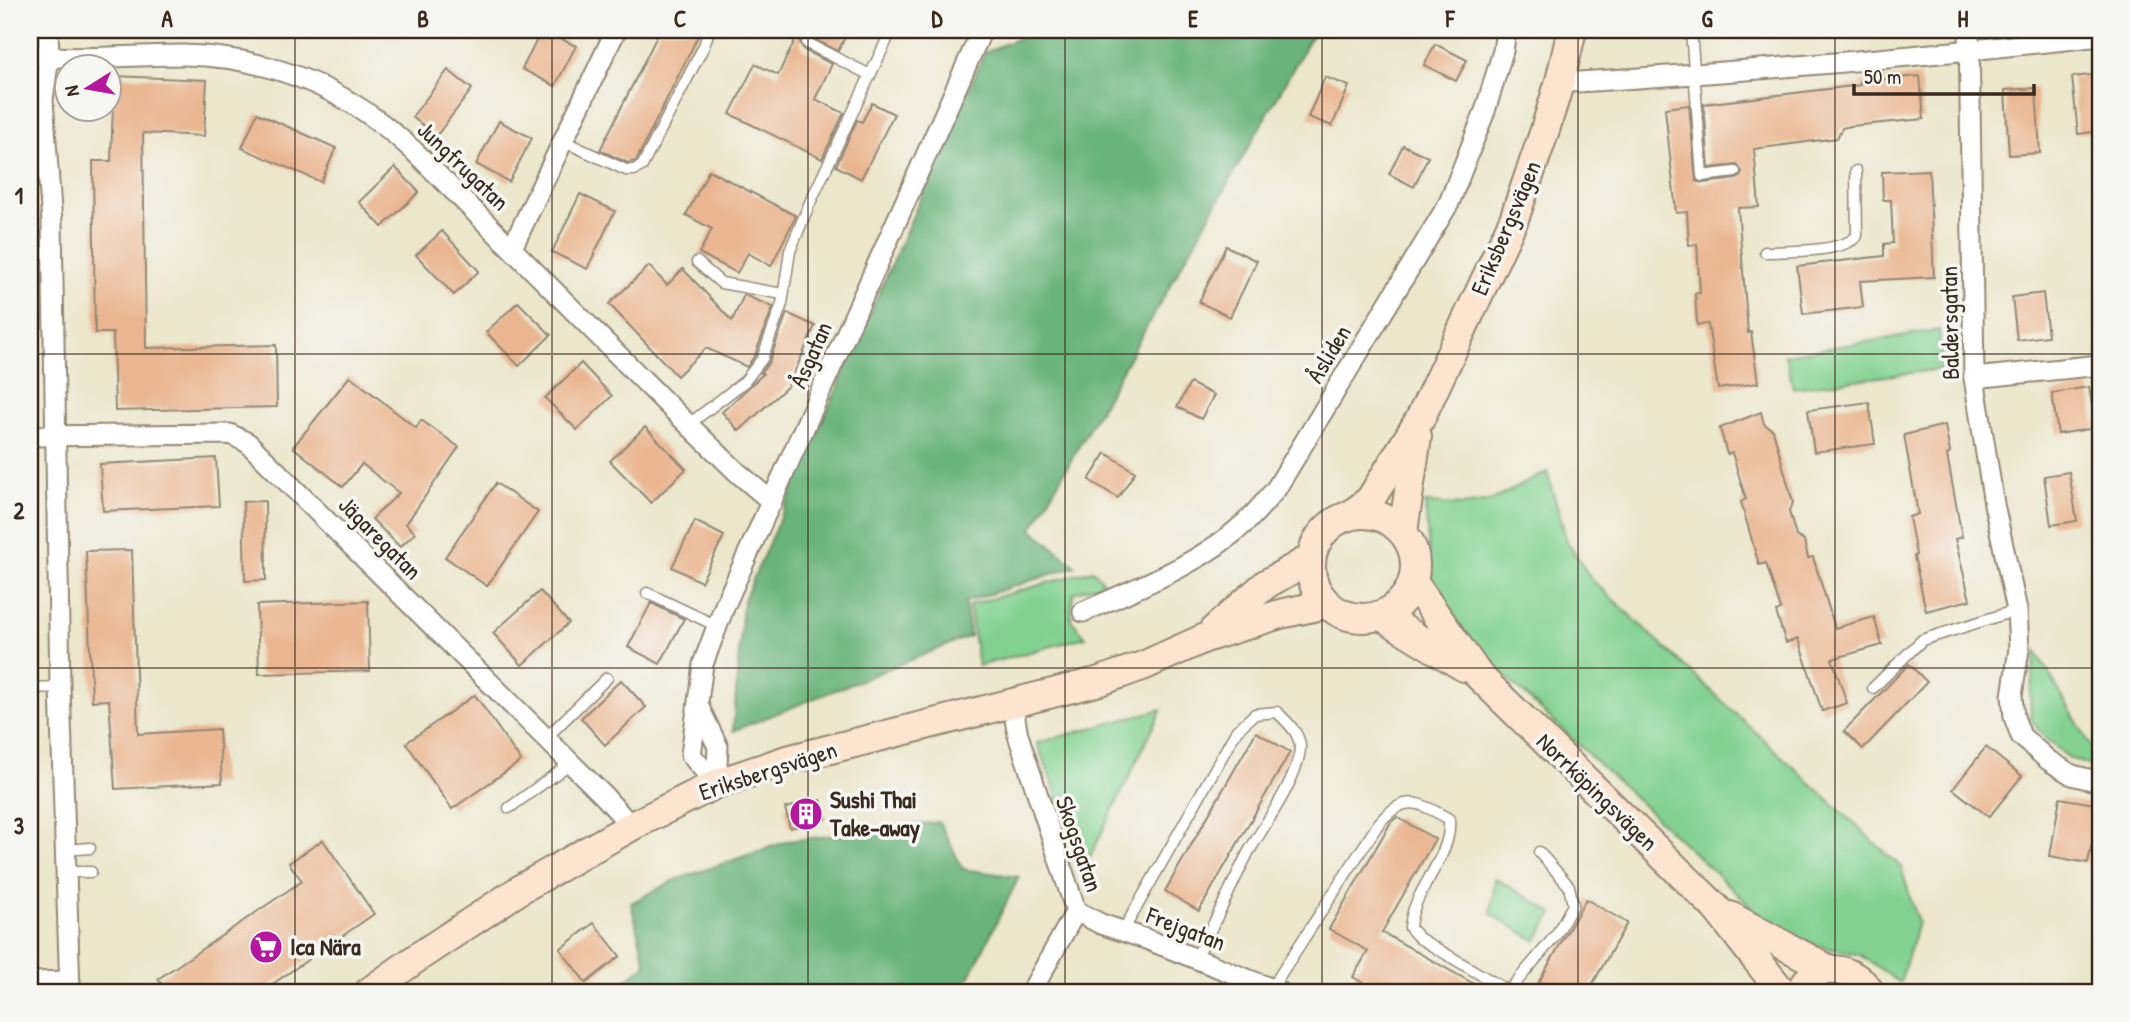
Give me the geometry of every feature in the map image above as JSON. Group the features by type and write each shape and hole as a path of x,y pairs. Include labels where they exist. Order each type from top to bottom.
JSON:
{"main road":[{"name":"Eriksbergsvägen","path":"1352,514 1370,500 1420,419 1514,219 1560,81 1572,30"},
{"name":"Eriksbergsvägen","path":"1403,532 1420,419"},
{"path":"1367,513 1377,515 1403,532 1414,557 1413,582 1400,604 1380,615 1365,618 1349,616 1327,604 1314,586 1310,559 1321,534 1329,525 1339,518 1367,513"},
{"name":"Eriksbergsvägen","path":"1205,638 1266,584 1310,559"},
{"name":"Norrköpingsvägen","path":"1413,582 1479,676 1716,908 1782,992"},
{"name":"Eriksbergsvägen","path":"369,992 524,887 631,826 716,784 779,762 1100,681 1145,665 1205,638 1280,614 1327,604"},
{"name":"Norrköpingsvägen","path":"1380,615 1479,676"},
{"name":"Norrköpingsvägen","path":"1716,908 1779,945 1828,969 1852,974 1863,981 1871,992"},
{"path":"1800,992 1814,975 1828,969"}],"street":[{"path":"30,982 70,987 60,687 52,223 39,56 48,30"},
{"path":"512,248 616,30"},
{"name":"Åsgatan","path":"716,784 718,747 698,705 703,664 717,626 982,30"},
{"name":"Åsliden","path":"1083,612 1167,574 1205,552 1245,523 1276,489 1449,203 1485,111 1503,51 1506,30"},
{"name":"Baldersgatan","path":"1969,30 1974,378 1994,504 2017,610 2019,649 2012,696 2014,717 2021,736 2048,760 2072,775 2100,782"},
{"path":"1560,81 1694,74 1970,51 2100,36"},
{"name":"Jungfrugatan","path":"39,56 186,55 230,58 265,65 325,89 373,117 415,152 688,425 772,502"},
{"path":"1974,378 2100,365"},
{"name":"Jägaregatan","path":"30,436 230,434 248,443 546,738 631,826"},
{"name":"Skogsgatan","path":"1012,703 1018,736 1076,911 1031,992"},
{"name":"Frejgatan","path":"1076,911 1276,991"}],"lane":[{"path":"563,141 626,170 642,166 704,46 709,30"},
{"path":"1691,30 1702,176 1735,172"},
{"path":"688,425 745,381 762,359 783,294 790,251 891,31"},
{"path":"807,43 870,75"},
{"path":"1765,252 1814,249 1851,242 1857,236 1856,171"},
{"path":"697,262 721,283 783,294"},
{"path":"647,593 717,626"},
{"path":"1873,688 1923,640 2017,610"},
{"path":"546,738 607,678"},
{"path":"30,688 60,687"},
{"path":"1123,931 1237,730 1255,714 1277,712 1293,728 1300,746 1291,779 1248,854 1195,959"},
{"path":"509,808 571,763"},
{"path":"1276,991 1379,823 1394,807 1409,803 1431,809 1449,819 1450,833 1411,912 1410,928 1419,938 1508,992 1556,935 1573,905 1569,886 1539,852"},
{"path":"65,850 90,848"},
{"path":"66,872 91,872"}],"green space":[{"path":"1039,30 1315,30 1032,529 1076,566 965,602 970,636 733,731 743,602 985,52"},
{"path":"1939,330 1943,369 1793,388 1785,355"},
{"path":"1547,472 1567,541 1592,580 1901,867 1918,922 1900,983 1860,955 1815,945 1774,928 1462,636 1443,609 1431,579 1425,503 1463,505 1490,501"},
{"path":"1093,570 1104,583 1073,593 1071,620 1086,637 978,666 969,605"},
{"path":"2036,651 2100,762 2100,769 2069,758 2045,738 2031,720 2030,694"},
{"path":"1162,709 1085,867 1037,743"},
{"path":"939,822 963,869 1019,877 962,992 609,992 646,965 631,903 673,881 788,841"},
{"path":"1495,878 1553,913 1536,941 1491,914"}],"building":[{"path":"542,30 576,46 555,86 522,69"},
{"path":"660,30 701,30 636,161 628,163 600,150"},
{"path":"800,30 849,30 838,51 807,36 802,37 800,43 804,50 832,64 815,99 844,113 822,159 730,114 755,64 778,75"},
{"path":"1435,44 1467,60 1456,81 1424,65"},
{"path":"448,70 472,89 437,135 412,117"},
{"path":"2100,74 2100,131 2078,134 2072,77"},
{"path":"122,76 207,80 204,136 143,133 146,348 276,345 277,407 115,411 113,333 95,333 93,161 111,161 112,122 122,122"},
{"path":"1920,76 1924,119 1851,126 1842,128 1837,138 1754,149 1759,207 1738,208 1748,333 1751,332 1758,383 1718,389 1708,324 1697,325 1695,293 1700,293 1697,244 1689,245 1687,212 1676,213 1665,108 1689,105 1696,181 1703,183 1736,179 1742,172 1737,165 1709,168 1704,104 1860,85 1860,81"},
{"path":"1325,77 1349,86 1332,126 1308,117"},
{"path":"2036,88 2040,153 2009,155 2005,90"},
{"path":"872,103 894,114 861,179 836,166 857,120 862,122"},
{"path":"257,113 336,148 321,182 242,148"},
{"path":"499,121 532,138 509,182 476,164"},
{"path":"1403,145 1428,157 1414,187 1389,174"},
{"path":"395,167 419,192 382,227 359,202"},
{"path":"709,170 796,216 771,266 748,253 737,273 699,253 712,229 686,215"},
{"path":"1929,170 1934,277 1860,281 1863,307 1803,314 1797,266 1884,256 1884,244 1893,243 1891,200 1883,200 1882,172"},
{"path":"580,194 615,211 587,269 552,252"},
{"path":"442,231 479,271 454,295 416,255"},
{"path":"1226,246 1257,261 1230,317 1199,302"},
{"path":"649,266 667,285 683,269 732,321 744,295 773,307 755,355 747,367 706,348 677,376 609,304"},
{"path":"2043,293 2048,336 2017,340 2012,297"},
{"path":"518,302 551,335 519,366 486,332"},
{"path":"787,313 815,326 789,385 739,431 722,412 763,374 761,373 769,362"},
{"path":"581,363 612,396 577,430 545,398"},
{"path":"350,376 416,428 421,420 459,447 406,524 415,533 400,547 372,519 399,493 362,464 343,487 293,447"},
{"path":"1190,383 1214,395 1201,419 1177,407"},
{"path":"2089,387 2096,428 2058,434 2052,393"},
{"path":"1869,402 1875,444 1814,452 1808,410"},
{"path":"1761,412 1764,424 1773,430 1793,503 1789,511 1796,536 1804,541 1808,558 1813,557 1835,628 1874,617 1882,645 1832,659 1847,703 1822,711 1798,639 1786,643 1776,612 1781,610 1766,563 1759,565 1741,502 1746,499 1732,453 1727,454 1720,428"},
{"path":"1945,425 1950,453 1947,455 1962,537 1955,539 1970,600 1926,611 1909,517 1918,514 1904,435"},
{"path":"645,427 686,469 651,503 610,461"},
{"path":"1106,453 1135,472 1118,498 1089,480"},
{"path":"216,458 219,506 103,511 100,464"},
{"path":"2069,472 2077,521 2051,525 2044,476"},
{"path":"496,483 538,512 487,586 445,557"},
{"path":"265,501 266,580 245,581 243,502"},
{"path":"695,521 724,536 701,582 672,567"},
{"path":"132,550 138,734 219,729 222,783 115,789 109,700 92,701 86,551"},
{"path":"540,591 569,623 522,665 493,633"},
{"path":"368,601 370,671 259,674 257,605"},
{"path":"651,603 684,619 660,664 628,647"},
{"path":"1909,664 1927,682 1863,749 1844,731"},
{"path":"621,680 646,707 605,745 581,718"},
{"path":"475,695 521,761 452,809 406,743"},
{"path":"1256,732 1290,752 1199,911 1165,891"},
{"path":"1986,747 2022,776 1989,817 1953,789"},
{"path":"2060,798 2100,805 2100,839 2093,837 2088,863 2050,856"},
{"name":"Sushi Thai Take-away","path":"821,800 826,819 790,828 785,808"},
{"path":"1397,817 1435,839 1382,932 1488,992 1379,992 1353,977 1368,951 1329,929 1391,822"},
{"name":"Ica Nära","path":"323,840 374,914 261,992 167,992 158,979 302,881 289,863"},
{"path":"1586,899 1627,923 1588,992 1533,992"},
{"path":"594,923 620,956 586,983 560,949"}],"place":[{"name":"Sushi Thai Take-away","path":"806,814"},
{"name":"Ica Nära","path":"266,947"}]}
